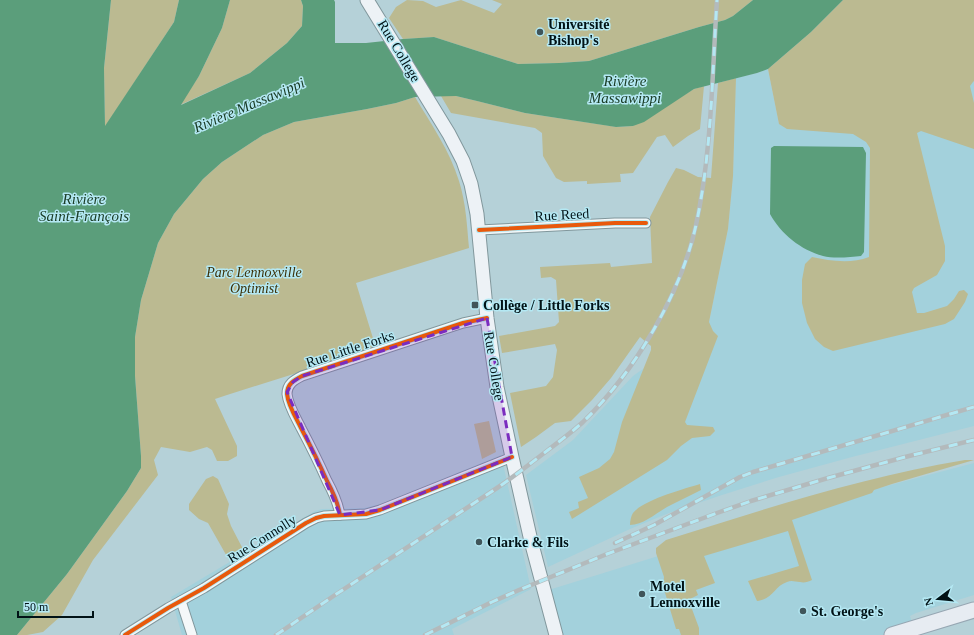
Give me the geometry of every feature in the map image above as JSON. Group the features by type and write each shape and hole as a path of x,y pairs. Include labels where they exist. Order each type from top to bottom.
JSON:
{"main road":[{"name":"Rue College","path":"367,0 449,134 463,161 471,184 479,230 487,318 497,387 539,574 556,635"},
{"path":"892,635 923,630 974,610"}],"street":[{"name":"Rue Reed","path":"479,230 615,223 646,223"},
{"name":"Rue Little Forks","path":"340,516 335,497 290,405 287,392 289,386 302,376 463,323 487,318"},
{"name":"Rue Connolly","path":"124,635 204,588 316,518 324,516 366,514 380,510 512,457"},
{"path":"181,601 192,635"}],"highlighted area":[{"path":"487,318 512,457 380,510 340,515 287,392 293,382 302,376"}],"shaded area":[{"path":"768,69 779,124 974,81 974,426 852,457 779,477 722,495 669,513 630,529 548,567 526,475 573,440 633,376 709,322 728,229 733,176 736,78"},
{"path":"501,455 531,589 452,629 454,635 182,635 171,597 315,511 322,509 364,508 384,503"},
{"path":"974,463 974,595 910,616 916,635 552,635 539,593 875,489"}],"green space":[{"path":"111,0 179,0 174,22 105,127 104,68"},
{"path":"230,0 301,0 303,6 302,26 287,43 250,73 180,105 199,76 222,28"},
{"name":"Université Bishop's","path":"407,0 423,1 436,7 461,0 494,13 502,4 492,0 753,0 733,16 725,20 589,61 518,64 434,37 403,39 389,18 396,7"},
{"path":"843,0 974,0 974,81 970,86 974,103 974,149 921,131 917,133 945,246 945,261 937,275 914,288 912,292 917,313 924,313 947,306 959,291 964,290 968,294 965,302 954,319 945,324 833,351 824,347 815,339 807,323 802,303 802,280 805,264 812,257 833,261 855,261 869,257 870,148 866,142 853,134 787,129 779,124 768,69 811,32"},
{"path":"736,78 733,176 728,229 709,322 713,331 718,336 685,422 687,425 713,427 715,431 710,436 692,438 681,446 667,460 572,519 569,512 579,508 578,502 588,498 579,477 599,468 610,459 614,452 622,422 651,350 651,346 640,337 611,378 571,421 555,423 521,447 510,393 546,386 553,377 557,350 555,344 502,353 499,336 555,326 559,322 556,280 551,277 541,278 540,267 610,263 611,267 652,263 650,217 676,168 698,177 711,178 718,83"},
{"path":"704,86 700,129 673,147 665,135 657,137 633,173 620,174 621,182 587,184 587,181 564,182 556,178 543,156 542,133 535,128 451,113 441,96 456,96 525,113 617,127 633,126 694,89"},
{"name":"Parc Lennoxville Optimist","path":"415,97 451,159 459,181 466,214 469,248 356,283 376,348 215,399 237,446 237,456 228,461 217,461 212,450 207,447 190,452 161,447 154,460 158,475 93,560 62,615 43,632 17,635 67,574 127,491 141,468 135,376 135,337 141,300 158,243 174,214 203,179 222,162 263,135 294,122 367,109 396,103"},
{"path":"489,421 496,452 482,459 474,424"},
{"path":"965,460 974,460 892,484 874,490 872,493 792,520 812,580 808,582 787,582 779,586 771,595 763,600 757,601 748,581 799,566 788,531 704,556 715,583 696,590 698,595 689,601 699,628 699,635 681,635 679,629 676,629 663,586 664,577 656,553 656,548 666,540 851,485 889,475"},
{"path":"213,476 218,479 229,504 227,514 231,526 244,551 229,560 208,523 199,519 189,510 189,504 206,479"},
{"path":"700,484 701,490 667,507 640,523 630,525 633,513 638,508 654,499"}],"water":[{"name":"Rivière Saint-François","path":"0,0 111,0 104,68 105,126 174,22 179,0 230,0 222,28 199,76 181,105 250,73 287,43 302,26 303,6 301,0 334,0 335,43 366,43 434,37 518,64 589,61 725,20 733,16 753,0 843,0 811,32 768,69 694,89 644,122 633,126 616,127 525,113 456,96 415,97 396,103 367,109 294,122 263,135 222,162 203,179 174,214 158,243 141,300 135,337 135,376 141,468 127,491 67,574 17,635 0,635"},
{"path":"774,146 863,147 866,153 864,252 861,256 842,258 823,256 807,250 799,245 780,228 770,214 771,148"}],"railway":[{"path":"276,635 504,483 561,440 583,422 602,402 637,356 667,305 689,251 696,225 708,141 717,0"},
{"path":"615,543 654,525 740,477 753,472 974,407"},
{"path":"425,635 519,590 607,554 717,513 751,501 828,478 974,440"}],"cycle path":[{"path":"479,230 615,223 646,223"},
{"path":"340,515 333,493 291,407 287,394 290,385 302,376 463,323 487,318"},
{"path":"125,635 316,518 324,516 366,514 380,510 512,457"}],"place":[{"name":"Université Bishop's","path":"540,32"},
{"name":"Collège / Little Forks","path":"475,305"},
{"name":"Clarke & Fils","path":"479,542"},
{"name":"Motel Lennoxville","path":"642,594"},
{"name":"St. George's","path":"803,611"}],"water label":[{"name":"Rivière Massawippi","path":"625,90"},
{"name":"Rivière Massawippi","path":"249,105"}]}
